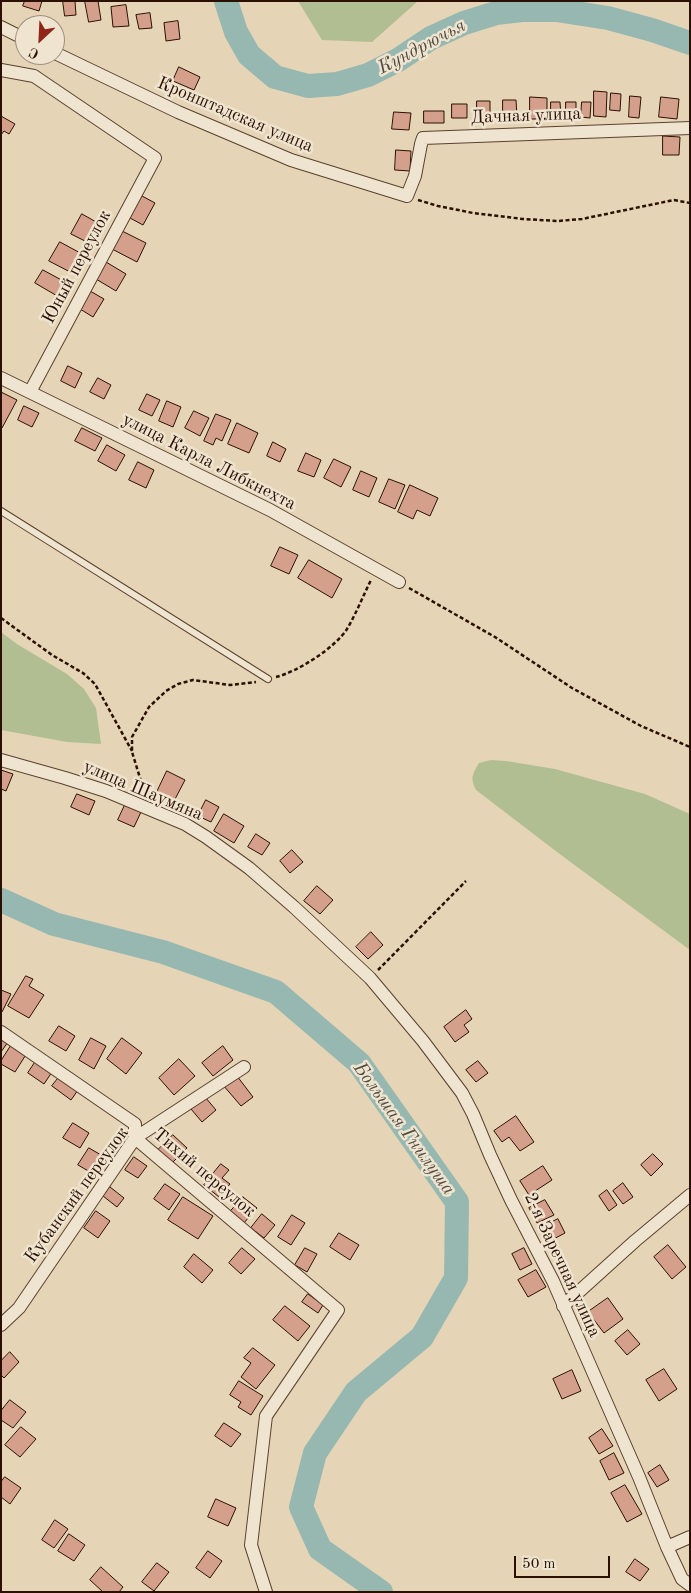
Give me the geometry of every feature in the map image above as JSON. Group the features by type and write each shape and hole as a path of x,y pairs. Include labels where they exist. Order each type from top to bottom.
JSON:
{"street":[{"path":"1,27 15,34"},
{"name":"Кронштадская улица","path":"65,58 178,112 291,160 408,196"},
{"name":"Юный переулок","path":"1,70 34,76 155,158 30,392"},
{"name":"Дачная улица","path":"408,196 415,176 420,144 424,138 690,128"},
{"name":"улица Карла Либкнехта","path":"1,378 270,510 399,582"},
{"name":"улица Шаумяна","path":"1,760 90,786 185,824 249,868 370,978"},
{"name":"2-я Заречная улица","path":"370,978 423,1041 462,1093 511,1200 553,1281 682,1579 690,1585"},
{"name":"Тихий переулок","path":"1,1032 135,1124 135,1138 338,1310 266,1416 251,1545 266,1592"},
{"name":"Кубанский переулок","path":"1,1325 19,1308 135,1138 244,1067"},
{"path":"563,1306 635,1241 690,1195"},
{"path":"668,1547 690,1537"}],"lane":[{"path":"1,511 268,679"}],"path":[{"path":"408,196 438,206 473,213 558,221 582,219 674,200 690,203"},
{"path":"132,752 132,737 149,707 166,691 178,684 193,680 230,685 268,679 296,669 339,639 346,630 376,570"},
{"path":"399,582 495,637 572,688 641,726 690,748"},
{"path":"1,618 52,655 83,673 95,684 132,752 148,808"},
{"path":"370,978 466,882"}],"green space":[{"path":"298,1 418,1 372,42 322,40"},
{"path":"1,632 17,644 67,674 84,689 96,708 101,744 67,742 1,730"},
{"path":"491,760 555,769 645,794 690,814 690,950 476,790 472,779 479,763"}],"building":[{"path":"25,1 42,1 39,11 23,6"},
{"path":"63,1 75,1 76,15 65,15"},
{"path":"85,1 98,1 101,20 89,22"},
{"path":"126,5 129,26 113,27 111,7"},
{"path":"150,13 152,28 139,29 136,15"},
{"path":"178,21 180,39 166,41 164,23"},
{"path":"179,67 200,77 194,90 173,81"},
{"path":"594,91 607,92 606,117 594,116"},
{"path":"611,93 621,94 620,111 610,110"},
{"path":"630,96 641,97 639,118 629,117"},
{"path":"530,97 547,98 547,119 530,119"},
{"path":"661,97 679,99 677,119 659,117"},
{"path":"503,100 516,100 517,117 503,117"},
{"path":"477,101 490,101 490,118 477,117"},
{"path":"551,102 560,102 561,117 551,118"},
{"path":"566,102 576,102 576,117 566,117"},
{"path":"582,102 591,102 590,118 581,117"},
{"path":"452,104 467,104 467,118 452,118"},
{"path":"424,111 444,111 444,123 424,123"},
{"path":"394,112 411,113 409,130 392,129"},
{"path":"1,116 15,124 9,134 4,131 1,135"},
{"path":"663,136 680,137 679,155 663,155"},
{"path":"396,150 411,151 410,171 395,170"},
{"path":"142,196 155,203 143,225 130,218"},
{"path":"82,214 98,223 87,242 71,234"},
{"path":"122,231 146,243 137,262 112,249"},
{"path":"60,242 84,255 74,274 49,261"},
{"path":"106,262 126,274 116,291 96,279"},
{"path":"43,270 67,283 59,297 35,283"},
{"path":"90,291 104,299 93,317 80,309"},
{"path":"68,366 82,373 75,388 61,381"},
{"path":"98,378 111,385 104,399 90,392"},
{"path":"1,392 17,400 2,428 1,428"},
{"path":"147,394 160,400 152,416 139,410"},
{"path":"167,401 181,407 173,427 159,421"},
{"path":"24,406 39,413 32,427 18,420"},
{"path":"194,411 209,418 200,436 185,428"},
{"path":"216,414 231,420 222,441 216,438 213,445 204,441"},
{"path":"237,423 258,433 249,453 228,444"},
{"path":"82,428 102,438 95,451 75,441"},
{"path":"273,442 286,449 280,462 267,456"},
{"path":"107,445 125,455 116,471 98,461"},
{"path":"306,453 321,460 314,477 298,471"},
{"path":"334,459 351,467 341,487 324,478"},
{"path":"138,462 154,470 146,488 129,480"},
{"path":"361,471 377,478 369,497 353,490"},
{"path":"389,479 405,485 395,509 379,502"},
{"path":"410,485 438,498 430,516 417,510 413,519 398,512"},
{"path":"280,547 298,555 289,574 271,566"},
{"path":"309,560 342,579 332,598 298,578"},
{"path":"1,770 13,774 6,791 1,789"},
{"path":"167,771 185,780 174,801 157,792"},
{"path":"77,794 95,801 89,815 71,807"},
{"path":"206,800 219,807 211,822 198,816"},
{"path":"125,805 141,812 134,827 118,820"},
{"path":"224,814 244,826 234,843 214,831"},
{"path":"256,834 270,843 262,855 248,847"},
{"path":"292,850 303,862 290,873 280,861"},
{"path":"317,886 333,900 320,914 304,901"},
{"path":"371,932 383,945 368,959 356,947"},
{"path":"26,976 33,979 29,986 44,995 29,1018 8,1006"},
{"path":"1,990 11,994 2,1012 1,1012"},
{"path":"466,1010 472,1019 464,1025 469,1032 455,1042 444,1027"},
{"path":"59,1026 75,1036 66,1051 49,1041"},
{"path":"1,1037 8,1042 1,1052"},
{"path":"91,1038 106,1046 94,1069 79,1060"},
{"path":"122,1038 142,1053 126,1074 107,1059"},
{"path":"12,1044 27,1053 15,1072 1,1064"},
{"path":"223,1046 233,1060 213,1076 202,1063"},
{"path":"179,1059 195,1076 174,1095 159,1078"},
{"path":"36,1061 52,1072 44,1084 28,1073"},
{"path":"478,1061 488,1073 476,1082 466,1070"},
{"path":"60,1076 78,1090 71,1100 52,1086"},
{"path":"237,1076 253,1097 241,1106 223,1085"},
{"path":"205,1097 216,1110 202,1122 191,1109"},
{"path":"516,1116 534,1142 520,1151 509,1137 502,1142 494,1131"},
{"path":"73,1123 89,1133 80,1148 63,1138"},
{"path":"173,1135 187,1148 171,1164 158,1150"},
{"path":"89,1148 108,1159 97,1176 78,1165"},
{"path":"653,1154 663,1164 651,1176 641,1165"},
{"path":"134,1157 147,1166 138,1178 125,1170"},
{"path":"221,1164 229,1170 222,1178 230,1184 219,1197 204,1185"},
{"path":"543,1166 552,1180 529,1195 520,1181"},
{"path":"623,1183 633,1197 623,1204 613,1191"},
{"path":"165,1184 180,1194 169,1210 154,1199"},
{"path":"110,1187 124,1198 117,1207 103,1196"},
{"path":"607,1190 617,1205 609,1211 599,1196"},
{"path":"183,1197 213,1216 198,1239 168,1220"},
{"path":"243,1197 257,1208 243,1224 230,1212"},
{"path":"545,1200 554,1215 537,1223 529,1208"},
{"path":"96,1211 110,1221 98,1238 84,1228"},
{"path":"262,1214 275,1225 264,1238 251,1228"},
{"path":"292,1215 305,1223 291,1245 278,1237"},
{"path":"558,1219 565,1233 548,1242 541,1228"},
{"path":"339,1233 359,1245 350,1260 330,1247"},
{"path":"668,1245 686,1267 672,1279 654,1257"},
{"path":"242,1248 255,1259 241,1274 229,1263"},
{"path":"305,1248 317,1254 307,1272 295,1265"},
{"path":"524,1248 532,1264 520,1270 512,1254"},
{"path":"194,1254 213,1270 202,1283 184,1267"},
{"path":"536,1270 546,1287 528,1297 518,1280"},
{"path":"308,1294 323,1305 318,1313 302,1302"},
{"path":"608,1298 623,1319 604,1333 588,1312"},
{"path":"285,1306 310,1326 298,1341 273,1320"},
{"path":"628,1330 640,1344 627,1355 615,1341"},
{"path":"253,1348 275,1365 256,1389 241,1377 251,1363 244,1358"},
{"path":"10,1352 19,1362 4,1378 1,1375 1,1361"},
{"path":"664,1369 677,1389 659,1401 646,1380"},
{"path":"572,1370 581,1391 562,1399 553,1379"},
{"path":"239,1381 263,1396 251,1415 238,1407 241,1402 230,1395"},
{"path":"10,1400 26,1412 13,1428 1,1420 1,1411"},
{"path":"224,1423 241,1434 231,1447 215,1436"},
{"path":"21,1427 36,1439 20,1457 5,1445"},
{"path":"602,1429 613,1446 599,1454 589,1438"},
{"path":"614,1453 624,1473 609,1480 600,1461"},
{"path":"660,1465 669,1480 657,1487 648,1473"},
{"path":"5,1477 21,1488 10,1504 1,1497 1,1482"},
{"path":"625,1485 642,1514 627,1522 611,1493"},
{"path":"216,1499 236,1508 228,1526 208,1517"},
{"path":"55,1520 68,1529 54,1548 42,1540"},
{"path":"69,1534 85,1545 74,1561 58,1551"},
{"path":"208,1551 222,1561 210,1578 196,1568"},
{"path":"635,1559 649,1569 640,1581 626,1572"},
{"path":"157,1563 169,1572 154,1591 142,1582"},
{"path":"101,1567 123,1587 119,1592 103,1592 90,1580"}],"waterway":[{"name":"Кундрючья","path":"226,1 236,32 249,55 275,77 308,86 337,84 368,75 398,60 431,38 464,23 496,13 522,10 556,10 608,18 690,43"},
{"name":"Большая Гнилуша","path":"1,900 54,924 163,952 276,992 359,1063 457,1202 456,1278 422,1337 356,1392 315,1453 301,1507 320,1549 381,1592"}]}
